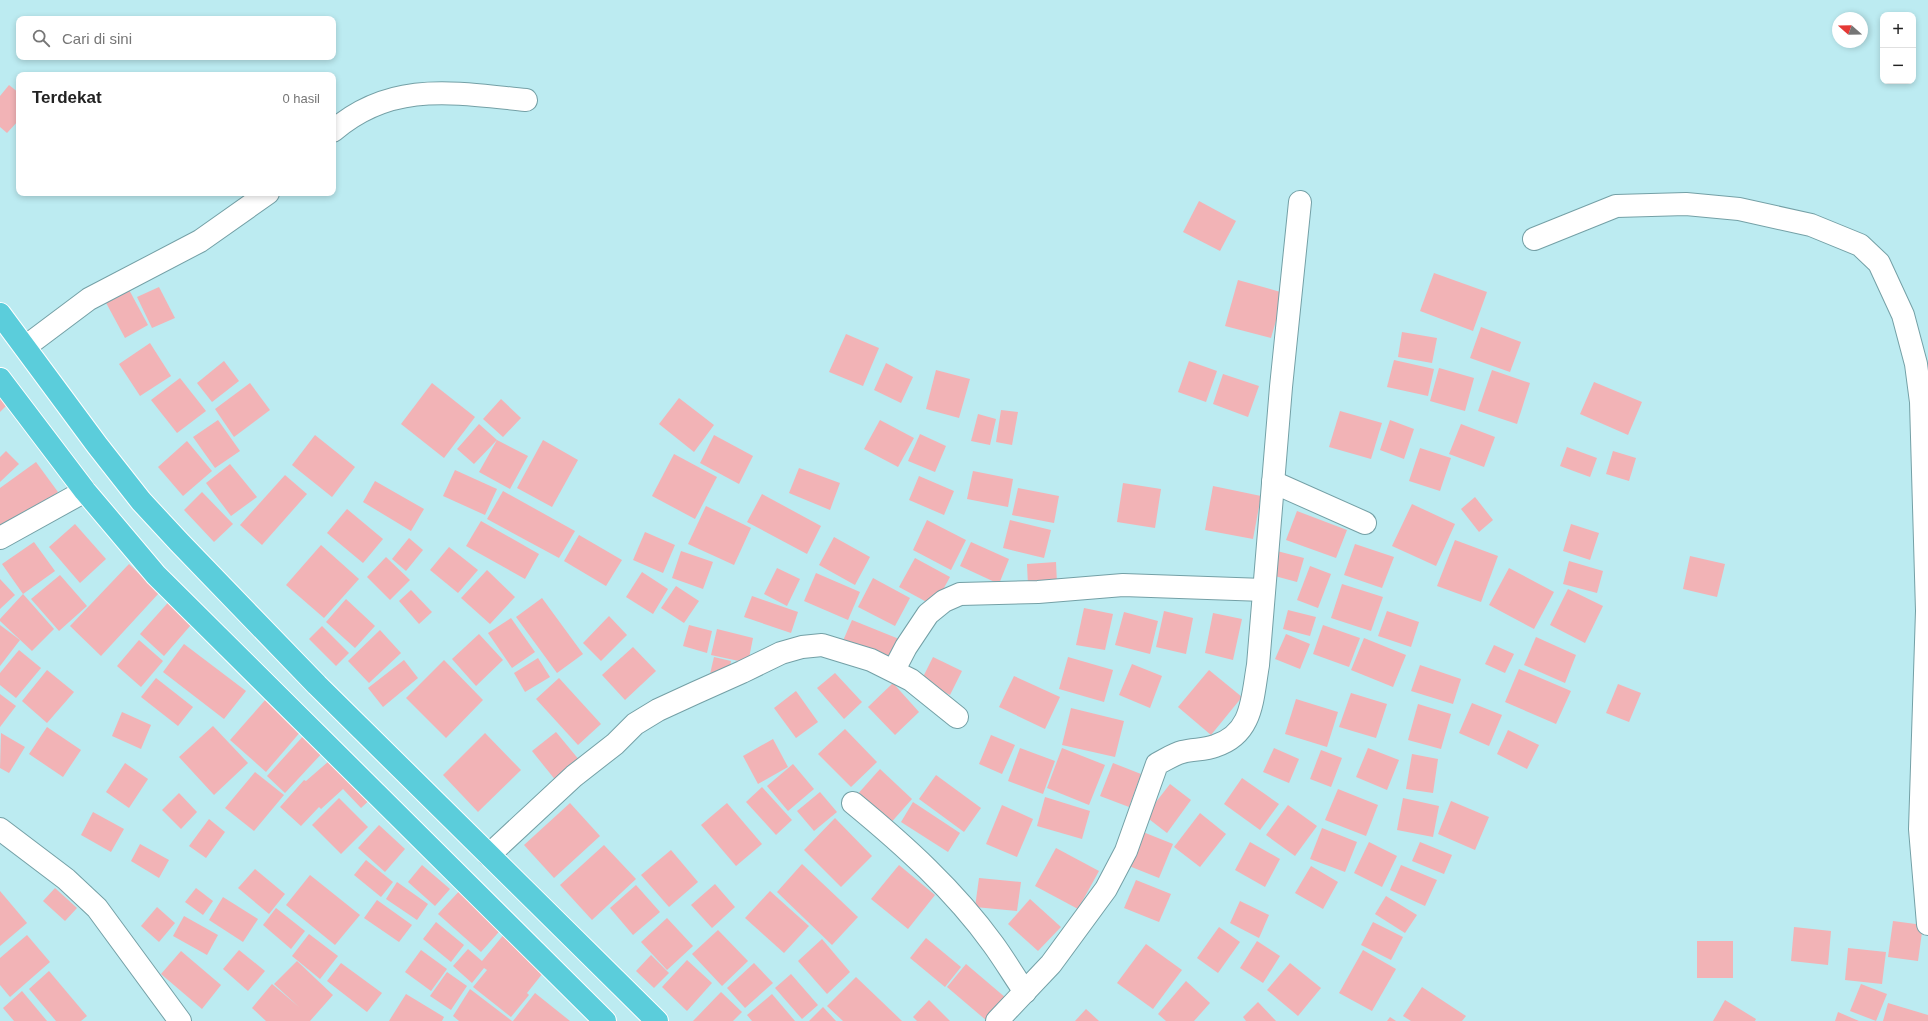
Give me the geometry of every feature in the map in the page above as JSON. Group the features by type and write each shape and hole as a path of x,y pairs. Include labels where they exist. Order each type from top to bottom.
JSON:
{"highway":[{"path":"0,314 97,445 141,501 317,685 652,1019"},
{"path":"0,379 85,491 156,575 605,1021"}],"street":[{"path":"336,129 375,104 410,94 452,93 526,100"},
{"path":"24,347 89,299 200,241 264,196"},
{"path":"997,1021 1051,964 1106,889 1126,851 1157,764 1181,752 1214,746 1230,740 1243,728 1251,706 1258,665 1273,482 1300,202"},
{"path":"1534,239 1616,206 1686,204 1739,208 1804,224 1860,245 1879,263 1903,315 1924,401 1927,611 1920,829 1928,924"},
{"path":"1273,482 1365,523"},
{"path":"0,538 85,491"},
{"path":"894,670 928,614 944,601 960,594 1038,592 1123,585 1264,590"},
{"path":"489,855 574,776 615,744 636,724 664,707 781,653 802,646 822,645 871,660 894,670 911,680 957,717"},
{"path":"853,803 899,841 950,892 992,943 1025,992"},
{"path":"0,829 66,879 97,908 180,1021"}],"building":[{"path":"9,85 16,91 16,123 7,133 0,127 0,96"},
{"path":"1199,201 1236,221 1220,251 1183,232"},
{"path":"1434,273 1487,292 1473,331 1420,311"},
{"path":"1238,280 1284,293 1271,338 1225,326"},
{"path":"127,286 148,325 125,338 104,299"},
{"path":"159,287 175,318 152,328 137,297"},
{"path":"1481,327 1521,342 1510,372 1470,358"},
{"path":"1402,332 1437,338 1432,363 1398,357"},
{"path":"846,334 879,348 863,386 829,372"},
{"path":"150,343 171,376 140,396 119,364"},
{"path":"1394,360 1434,369 1428,396 1387,387"},
{"path":"224,361 239,381 212,402 197,383"},
{"path":"1189,361 1217,371 1206,402 1178,392"},
{"path":"886,363 913,377 901,403 874,390"},
{"path":"1439,368 1474,378 1465,411 1430,401"},
{"path":"936,370 970,379 959,418 926,409"},
{"path":"1492,370 1530,383 1517,424 1478,411"},
{"path":"1223,374 1259,386 1248,417 1213,404"},
{"path":"180,378 206,411 177,433 151,400"},
{"path":"1594,382 1642,402 1628,435 1580,414"},
{"path":"250,383 270,410 234,437 215,409"},
{"path":"432,383 475,417 444,458 401,424"},
{"path":"0,396 8,404 0,412"},
{"path":"679,398 714,425 694,452 659,424"},
{"path":"501,399 521,418 503,437 483,419"},
{"path":"1001,410 1018,412 1012,445 996,442"},
{"path":"1340,411 1382,423 1371,459 1329,447"},
{"path":"978,414 996,419 990,445 971,441"},
{"path":"218,420 240,451 215,468 193,437"},
{"path":"880,420 914,438 898,467 864,449"},
{"path":"1390,420 1414,429 1404,459 1380,450"},
{"path":"479,424 497,440 474,464 457,449"},
{"path":"1461,424 1495,437 1484,467 1449,454"},
{"path":"920,434 946,446 935,472 908,461"},
{"path":"315,435 355,467 332,497 292,465"},
{"path":"714,435 753,456 739,484 700,463"},
{"path":"497,440 528,456 510,489 479,472"},
{"path":"543,440 578,460 552,507 517,488"},
{"path":"187,441 212,471 183,496 158,467"},
{"path":"1567,447 1597,458 1590,477 1560,466"},
{"path":"1420,448 1451,458 1440,491 1409,481"},
{"path":"6,451 19,464 0,482 0,457"},
{"path":"1613,451 1636,458 1629,481 1606,474"},
{"path":"674,454 717,477 695,519 652,496"},
{"path":"36,462 58,492 5,531 0,524 0,488"},
{"path":"230,464 257,497 231,516 206,483"},
{"path":"799,468 840,483 830,510 789,493"},
{"path":"455,470 497,489 485,515 443,496"},
{"path":"973,471 1013,479 1008,507 967,499"},
{"path":"285,475 307,494 262,545 240,525"},
{"path":"919,476 954,491 944,515 909,500"},
{"path":"375,481 424,509 411,531 363,502"},
{"path":"1123,483 1161,489 1155,528 1117,522"},
{"path":"1213,486 1261,496 1253,539 1205,530"},
{"path":"1018,488 1059,496 1054,523 1012,515"},
{"path":"503,491 575,531 559,558 487,519"},
{"path":"202,492 233,524 214,542 184,510"},
{"path":"762,494 821,526 807,554 747,522"},
{"path":"1475,497 1493,520 1479,532 1461,509"},
{"path":"1412,504 1455,524 1436,566 1392,546"},
{"path":"706,506 751,528 734,565 688,544"},
{"path":"347,509 383,539 363,563 327,533"},
{"path":"1297,511 1347,530 1336,558 1286,540"},
{"path":"927,520 966,540 951,570 913,550"},
{"path":"1010,520 1051,530 1044,558 1003,548"},
{"path":"481,521 539,554 525,579 466,546"},
{"path":"75,524 106,559 80,583 49,547"},
{"path":"1571,524 1599,533 1590,560 1563,551"},
{"path":"645,532 675,545 663,573 633,560"},
{"path":"579,535 622,560 606,586 564,561"},
{"path":"834,537 870,557 855,585 819,565"},
{"path":"409,538 423,550 406,571 392,559"},
{"path":"1455,540 1498,556 1481,602 1437,586"},
{"path":"34,542 55,571 23,594 2,564"},
{"path":"971,542 1009,559 999,584 960,566"},
{"path":"1355,544 1394,557 1382,588 1344,575"},
{"path":"321,545 359,579 324,618 286,585"},
{"path":"449,547 478,570 458,593 430,570"},
{"path":"681,551 713,562 703,589 672,578"},
{"path":"1277,551 1304,558 1297,582 1271,575"},
{"path":"1690,556 1725,564 1717,597 1683,589"},
{"path":"386,557 410,580 390,600 367,577"},
{"path":"915,558 950,577 934,606 899,587"},
{"path":"1569,561 1603,571 1597,593 1563,584"},
{"path":"1056,562 1057,584 1028,586 1027,564"},
{"path":"129,564 159,593 101,656 70,626"},
{"path":"1310,566 1331,574 1318,608 1297,600"},
{"path":"777,568 800,579 787,606 764,594"},
{"path":"1509,568 1554,592 1534,629 1489,605"},
{"path":"487,570 515,597 490,624 461,598"},
{"path":"642,572 668,589 653,614 626,597"},
{"path":"816,573 860,592 848,620 804,601"},
{"path":"60,575 87,606 59,631 31,599"},
{"path":"873,578 910,598 895,626 858,607"},
{"path":"0,579 15,595 0,609"},
{"path":"1342,584 1383,597 1371,631 1331,618"},
{"path":"676,586 699,601 684,623 661,608"},
{"path":"1568,589 1603,606 1585,643 1550,625"},
{"path":"411,590 432,612 419,624 399,601"},
{"path":"23,594 54,629 32,651 0,621 0,619"},
{"path":"752,596 798,612 791,633 744,617"},
{"path":"173,597 197,618 164,656 140,634"},
{"path":"542,598 583,654 557,673 516,617"},
{"path":"346,599 375,626 355,648 326,622"},
{"path":"1084,608 1113,614 1105,650 1076,645"},
{"path":"1288,610 1316,617 1310,636 1283,629"},
{"path":"1164,611 1193,618 1186,654 1156,647"},
{"path":"1387,611 1419,622 1411,647 1378,636"},
{"path":"1124,612 1158,621 1150,654 1115,645"},
{"path":"1213,613 1242,619 1233,660 1205,653"},
{"path":"609,616 627,635 601,661 583,643"},
{"path":"511,618 535,652 512,668 488,633"},
{"path":"852,620 904,641 895,665 842,643"},
{"path":"0,625 20,640 0,666"},
{"path":"689,625 712,631 707,653 683,646"},
{"path":"1323,625 1360,638 1349,667 1313,654"},
{"path":"322,626 349,653 336,666 309,639"},
{"path":"717,629 753,638 748,663 711,655"},
{"path":"380,630 401,653 369,683 348,661"},
{"path":"479,634 503,660 476,686 452,659"},
{"path":"1286,634 1310,644 1300,669 1275,659"},
{"path":"1536,637 1576,655 1565,683 1524,665"},
{"path":"1364,638 1406,655 1393,687 1351,670"},
{"path":"139,640 163,661 141,687 117,666"},
{"path":"184,644 246,691 224,719 163,672"},
{"path":"1494,645 1514,654 1505,673 1485,664"},
{"path":"633,647 656,671 625,700 602,675"},
{"path":"19,650 41,668 16,698 0,685 0,673"},
{"path":"714,657 731,661 728,677 710,674"},
{"path":"933,657 962,671 950,695 921,681"},
{"path":"1068,657 1113,670 1104,702 1059,689"},
{"path":"538,658 550,677 525,692 514,673"},
{"path":"404,660 418,678 383,707 368,688"},
{"path":"444,660 483,700 446,738 406,698"},
{"path":"1132,664 1162,676 1150,708 1119,695"},
{"path":"1420,665 1461,679 1453,704 1411,691"},
{"path":"1519,669 1571,691 1556,724 1505,702"},
{"path":"47,670 74,692 47,723 22,701"},
{"path":"1209,670 1242,697 1211,735 1178,707"},
{"path":"835,673 862,702 844,719 817,688"},
{"path":"1014,676 1060,697 1045,729 999,707"},
{"path":"156,678 193,707 178,726 141,697"},
{"path":"559,678 601,724 578,745 536,699"},
{"path":"893,683 919,712 895,735 868,707"},
{"path":"1618,684 1641,693 1629,722 1606,713"},
{"path":"796,691 818,722 796,738 774,708"},
{"path":"1351,693 1387,704 1376,738 1339,727"},
{"path":"0,694 16,706 0,727"},
{"path":"266,699 302,730 266,772 230,740"},
{"path":"1296,699 1338,712 1327,747 1285,734"},
{"path":"1472,703 1502,715 1489,746 1459,733"},
{"path":"1418,704 1451,714 1441,749 1408,740"},
{"path":"1071,708 1124,721 1115,757 1062,745"},
{"path":"122,712 151,725 141,749 112,736"},
{"path":"213,726 248,763 214,795 179,757"},
{"path":"47,727 81,750 63,777 29,754"},
{"path":"845,729 877,762 851,787 818,754"},
{"path":"1508,730 1539,745 1527,769 1497,754"},
{"path":"556,732 585,767 561,787 532,751"},
{"path":"1,733 25,747 9,773 0,768"},
{"path":"306,733 325,750 285,793 267,776"},
{"path":"485,733 521,770 478,812 443,775"},
{"path":"991,735 1015,745 1002,774 979,764"},
{"path":"773,739 788,767 758,784 743,756"},
{"path":"1020,748 1055,761 1043,794 1008,781"},
{"path":"1062,748 1105,765 1089,805 1047,788"},
{"path":"1274,748 1299,759 1289,783 1263,772"},
{"path":"1368,748 1399,760 1387,790 1356,777"},
{"path":"1321,750 1342,758 1331,787 1310,779"},
{"path":"1412,754 1438,759 1433,793 1406,789"},
{"path":"329,761 349,783 357,776 375,795 361,808 343,789 321,809 319,807 301,826 280,807 304,780 306,781"},
{"path":"125,763 148,779 129,808 106,792"},
{"path":"1113,763 1141,774 1129,807 1100,796"},
{"path":"793,764 814,789 788,811 767,786"},
{"path":"880,769 912,799 888,826 856,796"},
{"path":"255,772 284,795 254,831 225,808"},
{"path":"936,775 981,808 964,832 919,799"},
{"path":"1242,778 1279,804 1260,830 1224,804"},
{"path":"1170,784 1191,800 1167,833 1145,816"},
{"path":"762,787 792,820 776,835 746,802"},
{"path":"1338,789 1378,805 1366,836 1325,820"},
{"path":"820,792 837,812 814,831 797,811"},
{"path":"179,793 197,812 181,829 162,810"},
{"path":"1045,797 1090,811 1082,839 1037,826"},
{"path":"339,798 368,827 341,854 312,825"},
{"path":"1403,798 1439,806 1433,837 1397,830"},
{"path":"1451,801 1489,817 1475,850 1438,834"},
{"path":"913,802 960,833 948,852 901,822"},
{"path":"570,803 600,836 554,878 524,845"},
{"path":"727,803 762,844 736,866 701,825"},
{"path":"1002,805 1033,819 1017,857 986,844"},
{"path":"1288,805 1317,826 1295,856 1266,835"},
{"path":"93,812 124,829 111,852 81,835"},
{"path":"1200,813 1226,834 1200,867 1174,847"},
{"path":"835,818 872,856 841,887 804,850"},
{"path":"209,819 225,832 206,858 189,846"},
{"path":"379,825 405,849 385,872 358,848"},
{"path":"1322,828 1357,842 1345,872 1310,859"},
{"path":"1138,830 1173,844 1159,878 1124,864"},
{"path":"1250,842 1280,859 1265,887 1235,870"},
{"path":"1369,842 1397,856 1382,887 1354,873"},
{"path":"1420,842 1452,855 1444,874 1412,861"},
{"path":"140,844 169,860 159,878 131,861"},
{"path":"604,845 636,879 592,920 560,885"},
{"path":"1056,848 1099,871 1078,909 1035,886"},
{"path":"671,850 698,882 669,907 641,875"},
{"path":"366,860 393,882 381,897 354,875"},
{"path":"802,864 858,917 832,945 777,892"},
{"path":"422,865 450,889 435,906 408,882"},
{"path":"899,865 935,895 908,929 871,899"},
{"path":"1401,865 1437,880 1425,906 1390,890"},
{"path":"1311,866 1338,882 1323,909 1295,893"},
{"path":"255,869 285,894 269,914 238,888"},
{"path":"310,875 360,915 335,945 286,905"},
{"path":"979,878 1021,882 1017,911 975,907"},
{"path":"1136,880 1171,894 1159,922 1124,908"},
{"path":"397,882 428,904 417,920 386,899"},
{"path":"715,884 735,907 712,928 691,905"},
{"path":"636,885 660,912 633,935 610,908"},
{"path":"463,887 505,925 481,952 438,914"},
{"path":"55,888 77,908 65,921 43,901"},
{"path":"196,888 213,901 203,915 185,902"},
{"path":"0,891 27,923 0,946"},
{"path":"770,891 809,926 784,953 745,918"},
{"path":"1386,896 1417,915 1405,933 1375,914"},
{"path":"223,897 258,919 243,942 209,920"},
{"path":"1030,899 1061,927 1038,951 1008,924"},
{"path":"377,900 412,925 399,942 364,918"},
{"path":"1240,901 1269,915 1259,938 1230,923"},
{"path":"157,907 175,923 159,942 141,926"},
{"path":"276,908 305,931 291,949 263,925"},
{"path":"184,916 218,935 207,955 173,936"},
{"path":"667,918 693,946 667,970 641,942"},
{"path":"1893,921 1923,925 1918,961 1888,957"},
{"path":"436,922 464,945 451,962 423,939"},
{"path":"1373,922 1403,937 1391,960 1361,945"},
{"path":"1219,927 1240,942 1218,973 1197,958"},
{"path":"1794,927 1831,931 1828,965 1791,961"},
{"path":"718,930 748,961 722,986 692,954"},
{"path":"505,933 547,968 527,993 529,995 511,1017 473,987 487,970 484,968 472,983 453,966 468,949 482,961"},
{"path":"309,934 338,956 320,979 292,956"},
{"path":"27,935 50,962 10,997 0,985 0,958"},
{"path":"926,938 961,967 945,987 910,958"},
{"path":"822,939 850,972 827,994 798,961"},
{"path":"1257,941 1280,956 1263,983 1240,968"},
{"path":"1697,941 1733,941 1733,978 1697,978"},
{"path":"1146,944 1182,970 1153,1009 1117,983"},
{"path":"1848,948 1886,952 1882,984 1845,980"},
{"path":"239,950 265,971 248,991 223,969"},
{"path":"421,950 447,969 431,991 405,972"},
{"path":"1363,950 1396,969 1372,1011 1339,993"},
{"path":"181,951 221,985 202,1009 161,974"},
{"path":"651,955 669,973 654,988 636,971"},
{"path":"687,960 712,983 687,1011 662,987"},
{"path":"297,961 333,995 310,1021 266,1021 252,1008 272,984 299,1007 274,984"},
{"path":"341,963 382,993 367,1012 327,981"},
{"path":"754,963 773,983 745,1008 727,988"},
{"path":"1290,963 1321,988 1298,1016 1267,990"},
{"path":"966,964 1006,998 987,1021 947,987"},
{"path":"49,971 87,1016 81,1021 56,1021 29,989"},
{"path":"447,972 467,986 451,1010 430,996"},
{"path":"791,974 818,1005 802,1019 775,988"},
{"path":"856,977 902,1021 843,1021 827,1006"},
{"path":"1186,981 1210,1003 1194,1021 1166,1021 1158,1014"},
{"path":"1861,984 1887,994 1876,1021 1850,1011"},
{"path":"1422,987 1466,1016 1462,1021 1411,1021 1403,1016"},
{"path":"470,989 512,1021 459,1021 453,1016"},
{"path":"22,991 47,1021 14,1021 3,1008"},
{"path":"721,992 742,1012 733,1021 693,1021"},
{"path":"535,993 570,1021 513,1021"},
{"path":"406,994 444,1017 442,1021 389,1021"},
{"path":"772,994 795,1021 752,1021 747,1015"},
{"path":"929,1000 950,1021 917,1021 913,1017"},
{"path":"1725,1000 1756,1019 1755,1021 1713,1021"},
{"path":"1258,1002 1276,1021 1246,1021 1243,1017"},
{"path":"1888,1003 1928,1015 1928,1021 1883,1021"},
{"path":"823,1007 836,1021 809,1021"},
{"path":"1086,1009 1099,1021 1075,1021"},
{"path":"1838,1012 1859,1021 1835,1021"},
{"path":"1390,1017 1396,1021 1387,1021"}]}
